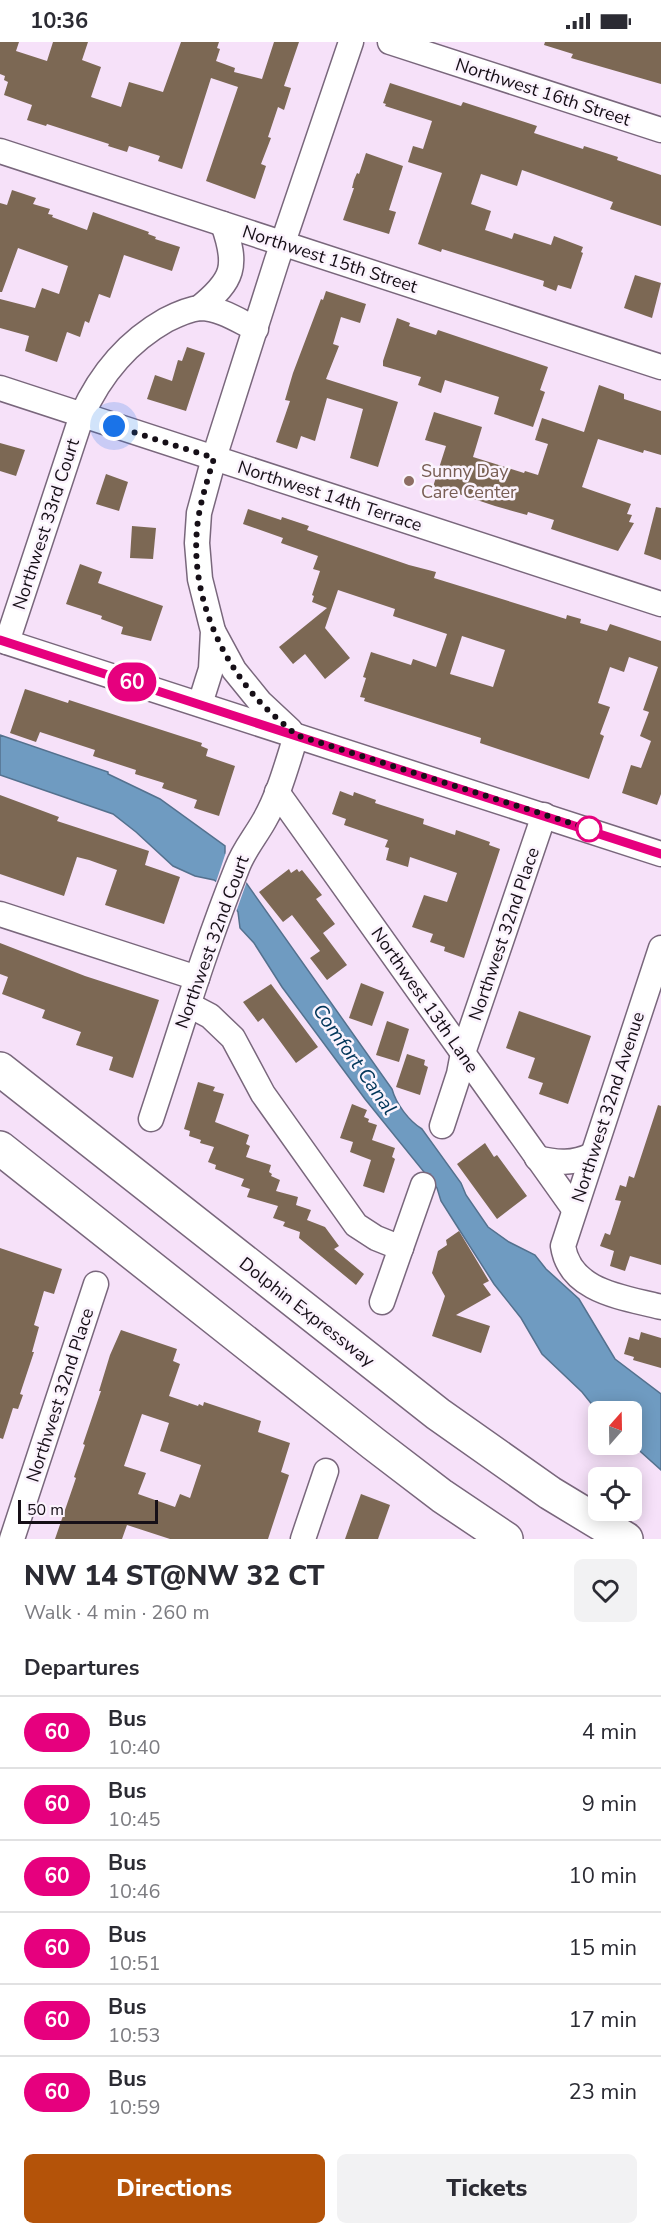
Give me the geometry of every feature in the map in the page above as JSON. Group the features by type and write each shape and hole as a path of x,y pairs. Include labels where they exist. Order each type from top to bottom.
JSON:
{"highway":[{"path":"0,1058 67,1122"},
{"name":"Dolphin Expressway","path":"0,1068 438,1414 550,1493 626,1539"},
{"path":"0,1148 374,1444 442,1496 506,1539"}],"street":[{"path":"296,735 260,702 234,670 213,631 201,588 196,543 200,513 214,458 282,244 351,42"},
{"name":"Northwest 16th Street","path":"390,42 661,130"},
{"name":"Northwest 15th Street","path":"0,151 661,367"},
{"path":"199,308 221,289 229,275 233,258 223,224"},
{"path":"199,308 216,310 256,329"},
{"name":"Northwest 33rd Court","path":"3,641 89,400 108,370 130,345 158,324 175,315 199,308"},
{"name":"Northwest 14th Terrace","path":"0,388 661,604"},
{"path":"200,704 211,669 213,631"},
{"path":"3,641 661,854"},
{"name":"Northwest 32nd Court","path":"151,1119 197,978 237,867 245,849 265,820 296,735"},
{"name":"Northwest 13th Lane","path":"277,792 574,1209"},
{"name":"Northwest 32nd Place","path":"463,1053 544,815"},
{"path":"0,914 197,978"},
{"name":"Northwest 32nd Avenue","path":"661,948 563,1246 569,1267 581,1279 599,1289 661,1307"},
{"path":"189,1005 210,1016 232,1038 263,1094 356,1225 376,1238 401,1248"},
{"path":"442,1126 459,1074 463,1053"},
{"path":"537,1158 554,1162 571,1162 580,1161 592,1155"},
{"path":"382,1302 423,1185"},
{"name":"Northwest 32nd Place","path":"12,1539 96,1284"},
{"path":"303,1539 326,1471"}],"water":[{"name":"Comfort Canal","path":"0,735 108,772 160,799 225,846 225,853 392,1089 404,1112 422,1129 461,1183 466,1195 488,1227 509,1242 535,1255 546,1269 579,1299 615,1359 661,1394 661,1470 642,1453 642,1401 589,1401 542,1354 521,1318 494,1284 441,1201 437,1188 365,1099 282,987 254,943 240,928 238,912 221,885 214,880 195,876 173,866 113,814 0,775"}],"pier":[{"path":"226,852 247,881 236,912 215,885"}],"building":[{"path":"0,42 19,42 16,51 47,61 53,42 88,42 82,60 101,67 91,97 121,107 129,82 163,92 181,42 219,42 217,48 220,49 216,61 235,68 234,72 262,79 274,42 299,42 284,86 291,88 284,110 278,107 268,137 271,138 261,164 266,166 255,199 206,181 238,87 211,78 182,169 158,161 160,156 129,146 127,152 47,124 46,126 27,120 32,105 4,95 8,82 4,80 5,76 0,74"},
{"path":"545,42 661,42 661,84 571,58 573,54 544,45"},
{"path":"390,83 461,106 463,102 537,126 534,133 583,149 584,146 618,157 617,160 661,175 661,226 610,209 613,202 522,170 517,186 481,174 471,204 491,211 485,230 512,239 514,233 551,245 554,236 583,247 571,289 558,285 556,291 543,286 544,281 442,249 441,252 418,244 442,173 408,162 413,146 423,149 432,121 385,106 386,104 383,103"},
{"path":"366,153 403,166 389,210 396,212 389,234 343,220 354,188 352,188 354,180 357,173 359,174"},
{"path":"12,190 36,198 33,204 50,209 48,214 53,215 52,217 87,230 93,212 149,232 148,234 156,237 155,239 180,247 172,271 124,255 110,298 99,294 89,323 85,321 80,337 67,332 57,362 25,351 29,336 0,328 0,299 35,308 42,288 59,294 68,266 18,248 2,292 0,292 0,203 7,205"},
{"path":"635,275 661,283 652,318 624,308"},
{"path":"326,291 366,304 360,323 341,317 333,344 339,346 326,379 398,402 378,467 350,458 363,409 327,398 315,441 301,436 297,449 276,442 290,401 285,400 293,373"},
{"path":"397,318 410,323 409,326 436,335 438,330 548,367 540,390 545,392 533,427 494,414 499,397 445,380 441,393 418,385 421,377 383,366"},
{"path":"187,347 205,353 186,411 147,399 155,375 172,381 178,360 182,361"},
{"path":"599,385 624,394 624,399 661,411 661,455 644,450 643,453 598,439 582,487 631,504 627,514 632,515 629,522 634,523 618,551 551,529 554,520 528,512 527,515 447,490 446,494 432,490 446,446 425,440 434,412 482,427 473,457 524,473 525,471 538,475 548,444 535,440 542,418 584,432"},
{"path":"0,443 25,450 16,476 0,471"},
{"path":"106,474 128,482 119,511 96,504"},
{"path":"656,507 661,508 661,560 644,554"},
{"path":"248,509 281,520 282,517 309,526 307,530 436,572 434,578 566,619 567,615 581,619 580,623 607,631 610,624 661,641 661,794 657,805 622,793 631,765 641,768 651,741 640,736 649,712 643,710 658,667 629,657 624,672 610,667 598,703 610,707 600,734 604,736 589,779 480,743 481,738 364,701 365,698 360,697 366,678 363,677 371,652 411,665 413,659 436,667 447,634 393,616 395,609 338,590 325,628 350,658 325,679 305,654 293,664 279,647 327,608 312,602 320,571 313,569 318,556 281,543 283,538 243,524","holes":["462,636 505,650 493,687 450,674"]},
{"path":"132,526 156,528 153,559 130,558"},
{"path":"80,564 102,572 98,583 163,606 151,641 121,634 123,627 101,619 102,616 66,604"},
{"path":"25,689 68,703 69,700 202,743 201,746 208,749 206,756 235,766 219,816 194,808 197,800 162,788 164,783 135,774 136,770 93,756 95,750 40,732 36,742 10,733"},
{"path":"340,791 353,796 354,792 376,800 375,803 424,819 423,824 455,835 456,830 490,842 489,845 500,849 464,958 444,951 445,947 430,942 433,934 412,927 424,895 447,902 457,873 410,857 408,867 386,860 389,848 385,847 388,840 344,825 346,819 332,814"},
{"path":"0,795 59,817 57,821 149,851 145,865 180,877 164,924 105,905 117,870 89,860 77,857 64,896 0,874"},
{"path":"289,869 291,873 297,869 299,872 302,870 322,895 316,899 335,924 323,933 347,965 327,980 310,958 320,951 292,915 283,922 259,892"},
{"path":"0,943 85,976 159,1000 133,1078 109,1070 113,1057 76,1045 81,1032 42,1018 45,1010 2,994 8,977 0,974"},
{"path":"361,983 384,992 372,1026 349,1018"},
{"path":"271,984 318,1047 296,1063 263,1018 258,1022 243,1002"},
{"path":"519,1011 591,1036 568,1104 539,1094 543,1083 528,1078 535,1058 506,1048"},
{"path":"387,1021 409,1029 399,1062 376,1055"},
{"path":"407,1054 425,1060 424,1065 428,1067 420,1095 396,1087"},
{"path":"198,1082 215,1087 213,1091 224,1094 215,1122 249,1135 246,1144 250,1146 246,1157 271,1165 269,1172 271,1176 280,1180 276,1191 298,1197 296,1205 311,1210 307,1220 325,1227 339,1246 334,1249 364,1274 356,1285 299,1238 300,1232 283,1226 285,1222 273,1218 278,1206 247,1197 250,1189 241,1186 244,1179 215,1169 216,1165 208,1162 214,1147 200,1143 201,1140 189,1136 190,1131 184,1129"},
{"path":"352,1104 367,1110 364,1117 369,1119 368,1122 377,1125 372,1140 395,1148 392,1157 395,1159 384,1193 363,1186 371,1160 350,1152 353,1142 340,1138"},
{"path":"658,1105 661,1106 661,1265 630,1256 625,1271 610,1266 614,1251 600,1246 605,1233 610,1235 621,1201 615,1200 620,1185 626,1187 629,1176 634,1178"},
{"path":"485,1143 494,1157 497,1155 527,1196 497,1219 457,1164"},
{"path":"459,1231 489,1281 483,1284 491,1295 456,1315 490,1326 481,1353 432,1336 445,1296 432,1273 438,1251 447,1245 446,1240"},
{"path":"0,1248 62,1269 54,1294 44,1291 34,1325 39,1327 32,1352 34,1352 20,1394 23,1395 18,1409 13,1408 3,1439 0,1438"},
{"path":"121,1330 177,1349 173,1361 180,1364 169,1396 198,1406 199,1404 203,1406 204,1402 261,1421 258,1432 290,1443 281,1472 289,1475 268,1539 170,1539 127,1525 122,1539 55,1539 76,1478 74,1477 85,1445 83,1444 101,1391 99,1391 110,1355","holes":["142,1414 169,1423 160,1451 201,1465 190,1498 180,1494 175,1507 138,1494 146,1473 124,1466"]},
{"path":"641,1332 661,1338 661,1368 633,1360 634,1357 624,1354 629,1337 639,1340"},
{"path":"361,1494 390,1505 378,1539 345,1539"}],"bus line":[{"name":"60","path":"0,640 661,854"}],"place":[{"name":"Sunny Day Care Center","path":"409,481"}],"route":[{"path":"114,426 214,458 200,513 196,543 203,597 213,631 234,670 260,702 296,735 589,829"}]}
